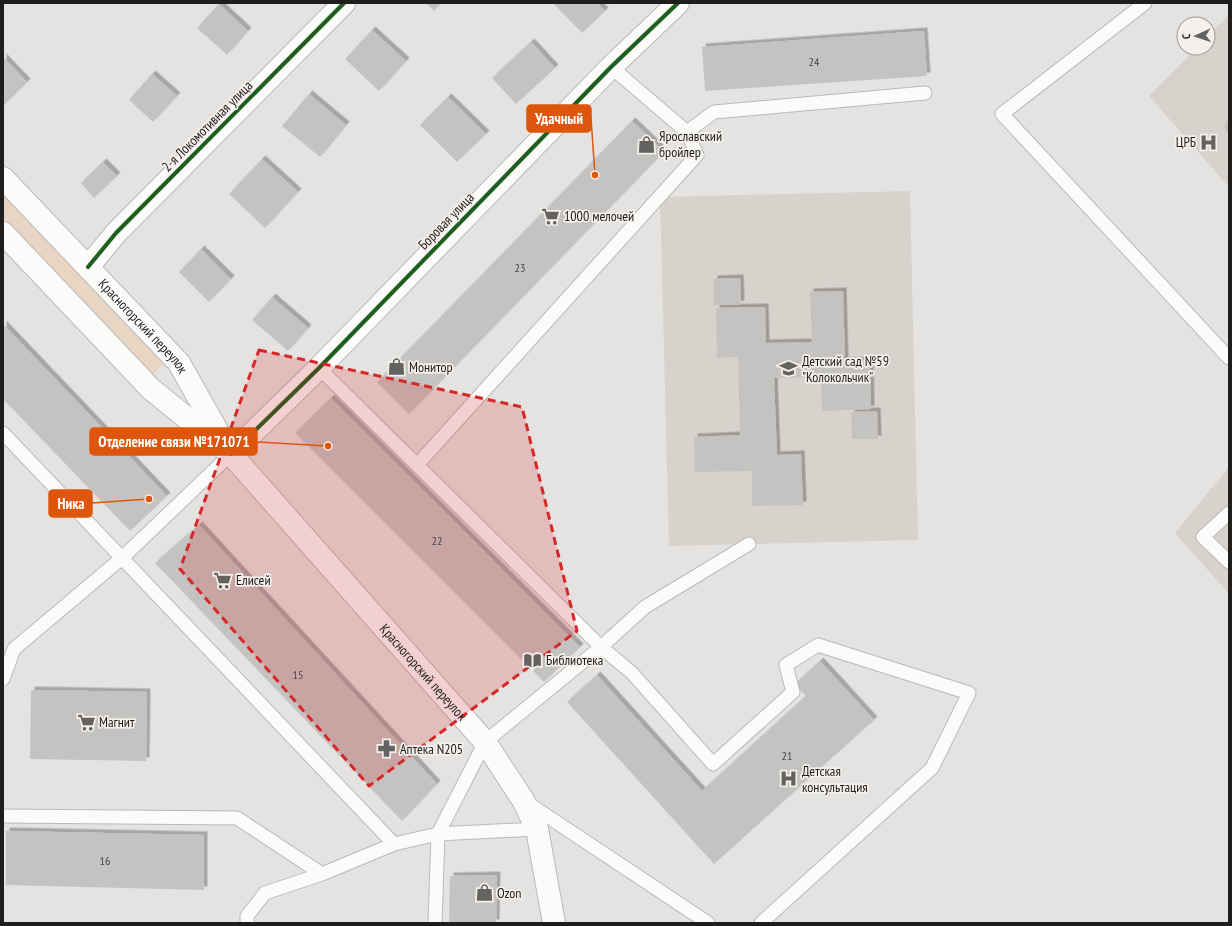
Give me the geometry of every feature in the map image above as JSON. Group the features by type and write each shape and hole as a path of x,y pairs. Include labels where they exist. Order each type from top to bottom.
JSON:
{"main road":[{"name":"2-я Локомотивная улица","path":"88,267 116,233 344,3"},
{"name":"Боровая улица","path":"231,454 319,368 611,67 678,3"},
{"name":"Красногорский переулок","path":"3,178 179,363 231,454"},
{"name":"Красногорский переулок","path":"3,233 152,389 231,454 485,742 523,800 537,830 554,923"}],"lane":[{"path":"1145,3 1002,114 1229,358"},
{"path":"417,464 697,155 687,132 611,67"},
{"path":"687,132 714,112 925,93"},
{"path":"319,368 601,647 632,672 713,764 793,692 786,665 818,645 968,693 932,768 761,923"},
{"path":"3,433 394,844"},
{"path":"3,679 8,649 122,558 231,454"},
{"path":"1229,513 1203,537 1229,562"},
{"path":"435,923 438,834 485,742 601,647 645,607 749,544"},
{"path":"523,800 708,923"},
{"path":"3,816 237,818 322,874"},
{"path":"247,923 247,916 265,893 322,874 394,844 438,834 537,830"}],"highlighted area":[{"path":"259,350 522,407 577,631 369,786 180,569"}],"shaded area":[{"name":"ЦРБ","path":"1229,15 1229,187 1149,96 1189,56 1216,56 1216,28"},
{"name":"Детский сад №59 \"Колокольчик\"","path":"910,191 918,540 669,546 660,197"},
{"path":"3,193 164,363 152,375 3,218"},
{"path":"1229,467 1229,594 1175,533"}],"building":[{"path":"426,3 441,3 434,11"},
{"path":"553,3 597,3 605,11 582,33"},
{"path":"219,4 248,31 227,55 197,28"},
{"path":"372,30 406,61 379,91 345,59"},
{"path":"924,31 927,76 705,91 702,47"},
{"path":"531,42 555,68 516,104 492,78"},
{"path":"3,57 27,82 4,105 3,104"},
{"path":"152,74 177,96 153,122 129,100"},
{"path":"309,94 346,125 320,157 282,126"},
{"path":"448,97 486,134 457,162 420,125"},
{"path":"1229,120 1229,133 1223,126"},
{"path":"632,121 664,152 409,414 377,382"},
{"path":"262,159 298,192 265,228 229,194"},
{"path":"103,162 117,176 94,198 81,183"},
{"path":"201,249 231,279 209,302 179,272"},
{"path":"740,278 741,304 714,305 714,279"},
{"path":"843,291 845,361 870,360 871,409 822,411 821,377 774,378 777,455 801,454 803,505 752,506 752,471 695,472 694,437 740,435 738,357 717,358 716,308 765,307 766,343 812,342 810,292"},
{"path":"272,297 308,328 288,351 252,320"},
{"path":"3,324 167,496 130,531 3,399"},
{"path":"331,398 580,647 544,682 295,433"},
{"path":"877,411 878,439 852,439 851,412"},
{"path":"199,525 437,784 402,821 155,563"},
{"path":"820,661 874,720 714,864 567,702 597,675 702,791 806,696 795,684"},
{"path":"31,690 147,692 146,761 30,759"},
{"path":"6,831 204,835 204,890 6,885"},
{"path":"497,875 496,923 449,923 450,876"}],"cycle path":[{"path":"88,267 116,233 344,3"},
{"path":"231,454 319,368 611,67 678,3"}],"place":[{"name":"ЦРБ","path":"1209,142"},
{"name":"Ярославский бройлер","path":"646,144"},
{"name":"Удачный","path":"595,175"},
{"name":"1000 мелочей","path":"551,216"},
{"name":"Монитор","path":"396,367"},
{"name":"Детский сад №59 \"Колокольчик\"","path":"789,369"},
{"name":"Отделение связи №171071","path":"328,446"},
{"name":"Ника","path":"149,499"},
{"name":"Елисей","path":"223,580"},
{"name":"Библиотека","path":"533,660"},
{"name":"Магнит","path":"86,722"},
{"name":"Аптека N205","path":"387,749"},
{"name":"Детская консультация","path":"789,779"},
{"name":"Ozon","path":"484,893"}]}
